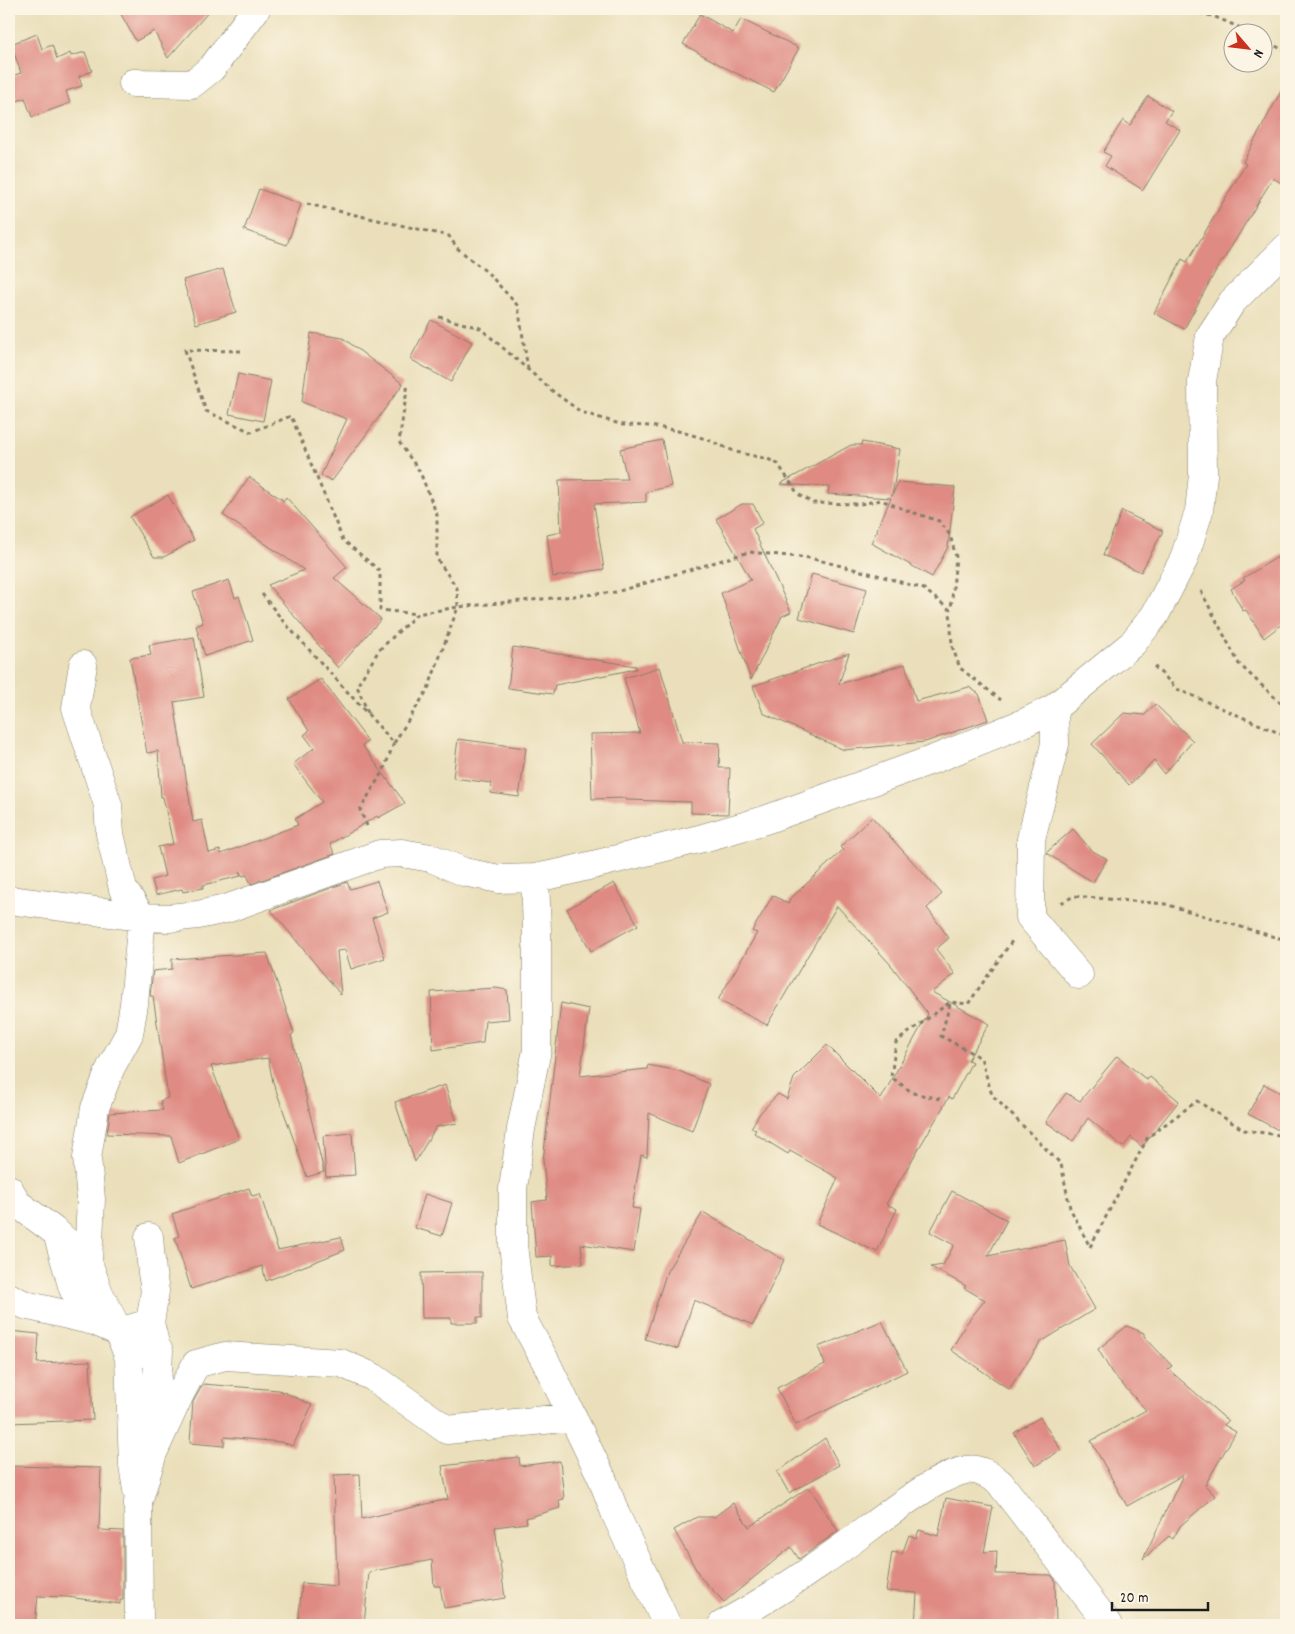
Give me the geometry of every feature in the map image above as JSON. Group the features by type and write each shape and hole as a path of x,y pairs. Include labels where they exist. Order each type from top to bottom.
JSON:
{"street":[{"path":"133,83 192,84 212,68 256,9"},
{"path":"9,900 142,918 198,915 226,909 380,854 402,853 431,858 464,872 499,879 535,878 695,840 765,820 894,775 1026,722 1054,708 1132,644 1155,615 1184,559 1199,511 1203,475 1202,381 1210,336 1232,302 1286,248"},
{"path":"83,665 76,708 108,805 110,834 123,889 142,918 134,1004 129,1034 111,1067 95,1108 87,1158 91,1199 88,1262 99,1293 119,1332 129,1358 133,1465 138,1502 139,1625"},
{"path":"1054,708 1055,744 1031,839 1030,917 1080,975"},
{"path":"535,878 537,1050 521,1129 513,1189 513,1245 522,1318 602,1478 616,1515 667,1625"},
{"path":"9,1189 18,1204 57,1233 88,1262"},
{"path":"57,1233 73,1289 99,1293"},
{"path":"129,1358 154,1347 155,1291 149,1237"},
{"path":"9,1297 25,1305 94,1321 119,1332 154,1335"},
{"path":"153,1453 160,1352 154,1335"},
{"path":"138,1502 153,1453 196,1364 225,1356 341,1363 373,1377 447,1430 573,1417"},
{"path":"722,1625 762,1602 823,1562 921,1491 942,1479 968,1469 987,1473 1000,1483 1109,1625"}],"path":[{"path":"1176,9 1213,16 1227,22"},
{"path":"1272,44 1286,52"},
{"path":"307,204 449,236 457,248 488,273 518,306 528,370"},
{"path":"439,317 480,328 528,370 581,412 623,425 651,426 685,432 736,452 768,459 778,464 798,494 813,503 860,504 881,500 939,521 950,535 956,557 950,610 952,646 960,668 991,691 1026,722"},
{"path":"241,351 185,350 206,411 251,432 291,416 343,540 380,570 380,610 417,614 458,607 616,592 749,552 810,558 877,575 924,589 950,610"},
{"path":"380,854 360,810 384,769 394,743 428,689 458,607 457,588 437,559 437,515 420,472 399,442 408,382"},
{"path":"1184,559 1239,664 1286,708"},
{"path":"262,594 327,671 394,743"},
{"path":"368,713 357,686 379,650 417,614"},
{"path":"1132,644 1177,689 1286,736"},
{"path":"950,1002 941,1036 981,1058 992,1095 1062,1164 1070,1208 1090,1247 1148,1137 1197,1101 1244,1130 1286,1136"}],"building":[{"path":"118,9 211,9 168,58 154,31 136,41"},
{"path":"700,14 733,33 741,19 799,48 774,92 683,44"},
{"path":"37,34 42,49 52,45 57,59 70,53 71,56 85,52 92,71 79,76 82,86 66,91 70,103 32,117 25,98 17,101 9,77 21,73 11,44"},
{"path":"1286,82 1286,186 1273,178 1221,261 1184,329 1154,313 1182,259 1187,262 1246,164 1243,162"},
{"path":"1148,96 1172,111 1165,121 1180,130 1143,190 1105,166 1111,156 1103,152 1123,120 1130,125"},
{"path":"259,189 301,204 287,245 244,230"},
{"path":"223,269 236,312 196,324 183,280"},
{"path":"431,320 472,342 451,382 410,359"},
{"path":"311,333 343,338 403,384 332,481 321,475 347,419 302,402"},
{"path":"238,374 271,381 263,421 229,414"},
{"path":"662,440 671,486 646,492 646,502 594,504 604,569 553,577 547,535 561,532 559,480 627,479 620,449"},
{"path":"862,442 900,449 892,496 898,482 955,487 948,547 932,577 871,543 891,498 828,494 829,487 780,484 851,445 861,445"},
{"path":"249,477 284,501 286,497 347,567 334,578 381,619 338,668 268,585 304,570 223,515"},
{"path":"168,495 194,540 164,557 154,557 130,517"},
{"path":"742,504 753,504 763,523 753,529 791,612 782,616 751,680 721,593 751,580 716,519"},
{"path":"1122,511 1163,531 1141,572 1103,555"},
{"path":"1286,552 1286,621 1264,638 1246,610 1243,611 1231,589 1245,580 1243,578"},
{"path":"812,574 867,589 854,634 799,618"},
{"path":"229,580 235,598 239,596 253,640 205,656 196,626 203,623 193,592"},
{"path":"194,637 204,697 174,702 193,822 202,820 209,853 220,850 221,854 298,825 295,819 322,802 293,764 314,748 304,735 309,731 289,699 321,679 368,741 362,745 405,803 378,818 377,816 330,844 335,854 251,884 247,875 243,876 239,871 241,876 203,885 203,888 183,892 182,889 156,895 152,880 165,876 158,847 173,844 163,797 161,797 158,751 147,753 130,658 151,655 149,645"},
{"path":"513,647 636,666 636,669 555,685 553,694 508,688"},
{"path":"849,653 839,684 905,664 916,701 969,687 979,694 988,720 925,742 844,750 763,713 753,686"},
{"path":"660,667 682,742 720,743 719,768 730,768 728,814 691,813 691,802 626,800 626,798 592,799 590,734 640,733 624,678"},
{"path":"1155,704 1193,741 1164,774 1154,761 1129,785 1092,744 1124,713 1145,715"},
{"path":"458,739 526,748 519,797 490,793 491,783 453,778"},
{"path":"872,817 942,894 927,908 949,938 936,949 955,974 932,992 989,1024 968,1060 972,1062 952,1099 949,1097 886,1204 897,1209 877,1252 817,1224 838,1178 790,1151 788,1154 754,1133 756,1130 751,1128 760,1113 778,1094 787,1099 794,1078 827,1045 881,1099 928,1014 891,965 837,906 767,1025 718,1000 757,933 752,931 773,895 788,904 790,899 843,850 840,847"},
{"path":"1073,829 1091,850 1107,859 1093,882 1046,853"},
{"path":"377,881 388,912 372,918 385,958 351,969 345,950 337,951 341,995 271,910 347,882 350,889"},
{"path":"614,883 638,925 591,951 567,909"},
{"path":"267,953 294,1033 291,1035 324,1172 307,1177 273,1082 268,1058 211,1066 239,1139 179,1163 171,1136 107,1134 110,1113 163,1110 160,1101 168,1098 153,996 150,996 153,971 172,969 172,959"},
{"path":"496,988 507,990 509,1019 485,1021 483,1043 433,1050 431,992"},
{"path":"561,1003 589,1009 580,1076 647,1069 648,1065 679,1071 709,1084 692,1131 649,1113 647,1157 641,1155 632,1208 640,1209 634,1252 581,1244 583,1264 552,1266 552,1256 536,1257 532,1202 547,1200 543,1161"},
{"path":"1117,1056 1147,1080 1150,1077 1179,1101 1142,1147 1131,1137 1123,1147 1088,1118 1073,1141 1046,1122 1066,1093 1080,1101"},
{"path":"1264,1084 1286,1096 1286,1134 1248,1114"},
{"path":"445,1085 457,1123 436,1127 415,1162 395,1102"},
{"path":"352,1133 355,1175 326,1177 323,1136"},
{"path":"249,1188 252,1196 260,1194 278,1250 341,1237 345,1250 266,1281 262,1266 191,1289 175,1238 179,1236 172,1214"},
{"path":"952,1191 1007,1220 988,1256 1065,1240 1070,1266 1095,1309 1041,1342 1009,1389 951,1350 966,1324 985,1300 964,1288 966,1286 931,1267 943,1265 954,1245 930,1232"},
{"path":"425,1194 452,1203 442,1236 415,1228"},
{"path":"703,1212 784,1260 753,1325 694,1300 678,1349 645,1339 667,1271"},
{"path":"482,1272 482,1318 477,1317 477,1323 451,1323 451,1318 422,1318 421,1273"},
{"path":"882,1321 907,1371 796,1425 777,1388 825,1364 818,1347"},
{"path":"1127,1326 1144,1333 1144,1336 1172,1366 1168,1369 1228,1421 1224,1425 1236,1432 1205,1485 1215,1496 1180,1526 1173,1539 1169,1536 1143,1559 1183,1475 1127,1506 1091,1441 1146,1410 1112,1373 1098,1349"},
{"path":"9,1331 39,1334 37,1363 90,1361 93,1420 9,1423"},
{"path":"203,1384 279,1390 312,1405 293,1446 281,1442 224,1437 224,1446 190,1443 193,1402"},
{"path":"1040,1417 1061,1450 1035,1466 1014,1433"},
{"path":"825,1438 839,1465 789,1493 777,1472"},
{"path":"519,1457 520,1466 560,1461 564,1499 559,1500 560,1508 526,1518 527,1523 495,1527 505,1598 444,1608 440,1586 434,1586 432,1560 369,1572 364,1625 298,1625 302,1583 337,1586 334,1475 360,1474 362,1519 448,1499 442,1466"},
{"path":"9,1466 101,1468 99,1530 123,1531 123,1600 120,1600 120,1604 67,1597 38,1596 35,1625 9,1625"},
{"path":"809,1487 838,1531 799,1559 791,1547 724,1602 701,1578 674,1530 697,1517 714,1517 733,1503 749,1527"},
{"path":"946,1498 993,1507 984,1552 997,1551 996,1574 1051,1575 1055,1580 1056,1625 915,1625 917,1593 886,1591 892,1552 902,1554 909,1535 916,1538 919,1530 938,1536"}]}
